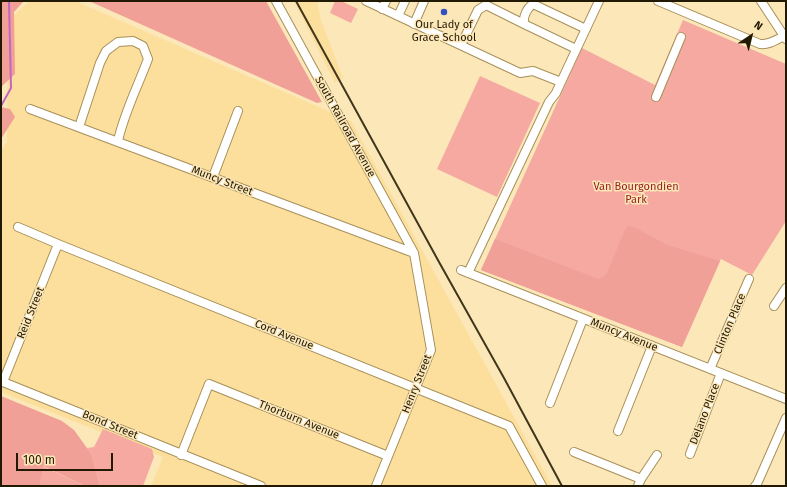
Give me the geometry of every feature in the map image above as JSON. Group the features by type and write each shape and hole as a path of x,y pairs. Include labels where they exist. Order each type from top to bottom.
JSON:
{"street":[{"name":"South Railroad Avenue","path":"276,1 414,253"},
{"path":"366,1 384,5 398,16 520,73 533,71 561,82 599,1"},
{"path":"398,16 405,1"},
{"path":"414,24 424,1"},
{"path":"658,1 760,44 772,43 785,38 761,1"},
{"path":"524,24 523,18 530,6 533,4 586,29"},
{"path":"461,45 478,10 486,5 576,49"},
{"path":"656,97 681,37"},
{"path":"79,127 100,63 106,51 118,42 133,41 143,46 148,59 127,112 118,141"},
{"name":"Muncy Avenue","path":"561,82 556,93 549,102 465,272 786,399"},
{"name":"Muncy Street","path":"30,109 414,253"},
{"path":"213,177 238,111"},
{"name":"Cord Avenue","path":"18,227 509,426 542,486"},
{"name":"Reid Street","path":"3,382 58,244"},
{"name":"Henry Street","path":"376,486 431,350 414,253"},
{"name":"Clinton Place","path":"710,369 749,279"},
{"path":"774,306 786,288"},
{"path":"550,403 583,318"},
{"path":"618,431 652,346"},
{"name":"Delano Place","path":"690,454 721,373"},
{"name":"Bond Street","path":"3,382 261,486"},
{"name":"Thorburn Avenue","path":"182,454 209,384 388,456"},
{"path":"755,486 786,418"},
{"path":"574,452 640,482 657,455"}],"shaded area":[{"path":"1,1 24,1 14,12 15,74 1,87"},
{"path":"30,1 75,1 351,121 552,486 151,486 163,457 1,392 1,151 7,142 8,20"},
{"path":"89,1 266,1 322,102 317,103"},
{"path":"294,1 317,1 321,20 343,78 335,83"},
{"path":"1,107 10,109 15,117 1,139"},
{"path":"628,226 636,228 667,245 720,261 682,347 481,270 495,239 598,279 607,273 624,232"},
{"path":"1,396 62,421 74,430 92,455 100,486 83,485 43,466 40,484 44,486 1,486"}],"green space":[{"path":"335,1 341,1 358,9 351,23 330,13"},
{"name":"Van Bourgondien Park","path":"683,20 786,64 786,221 752,275 721,259 682,347 481,270 582,48 655,85"},
{"path":"480,76 540,103 497,197 437,169"},
{"path":"103,429 152,449 154,457 143,486 100,486 92,455 87,448 94,447"},
{"path":"42,466 83,485 94,486 44,486 40,484"}],"waterway":[{"path":"1,106 11,88 9,1"}],"railway":[{"path":"296,1 562,486"}],"place":[{"name":"Our Lady of Grace School","path":"444,12"}]}
